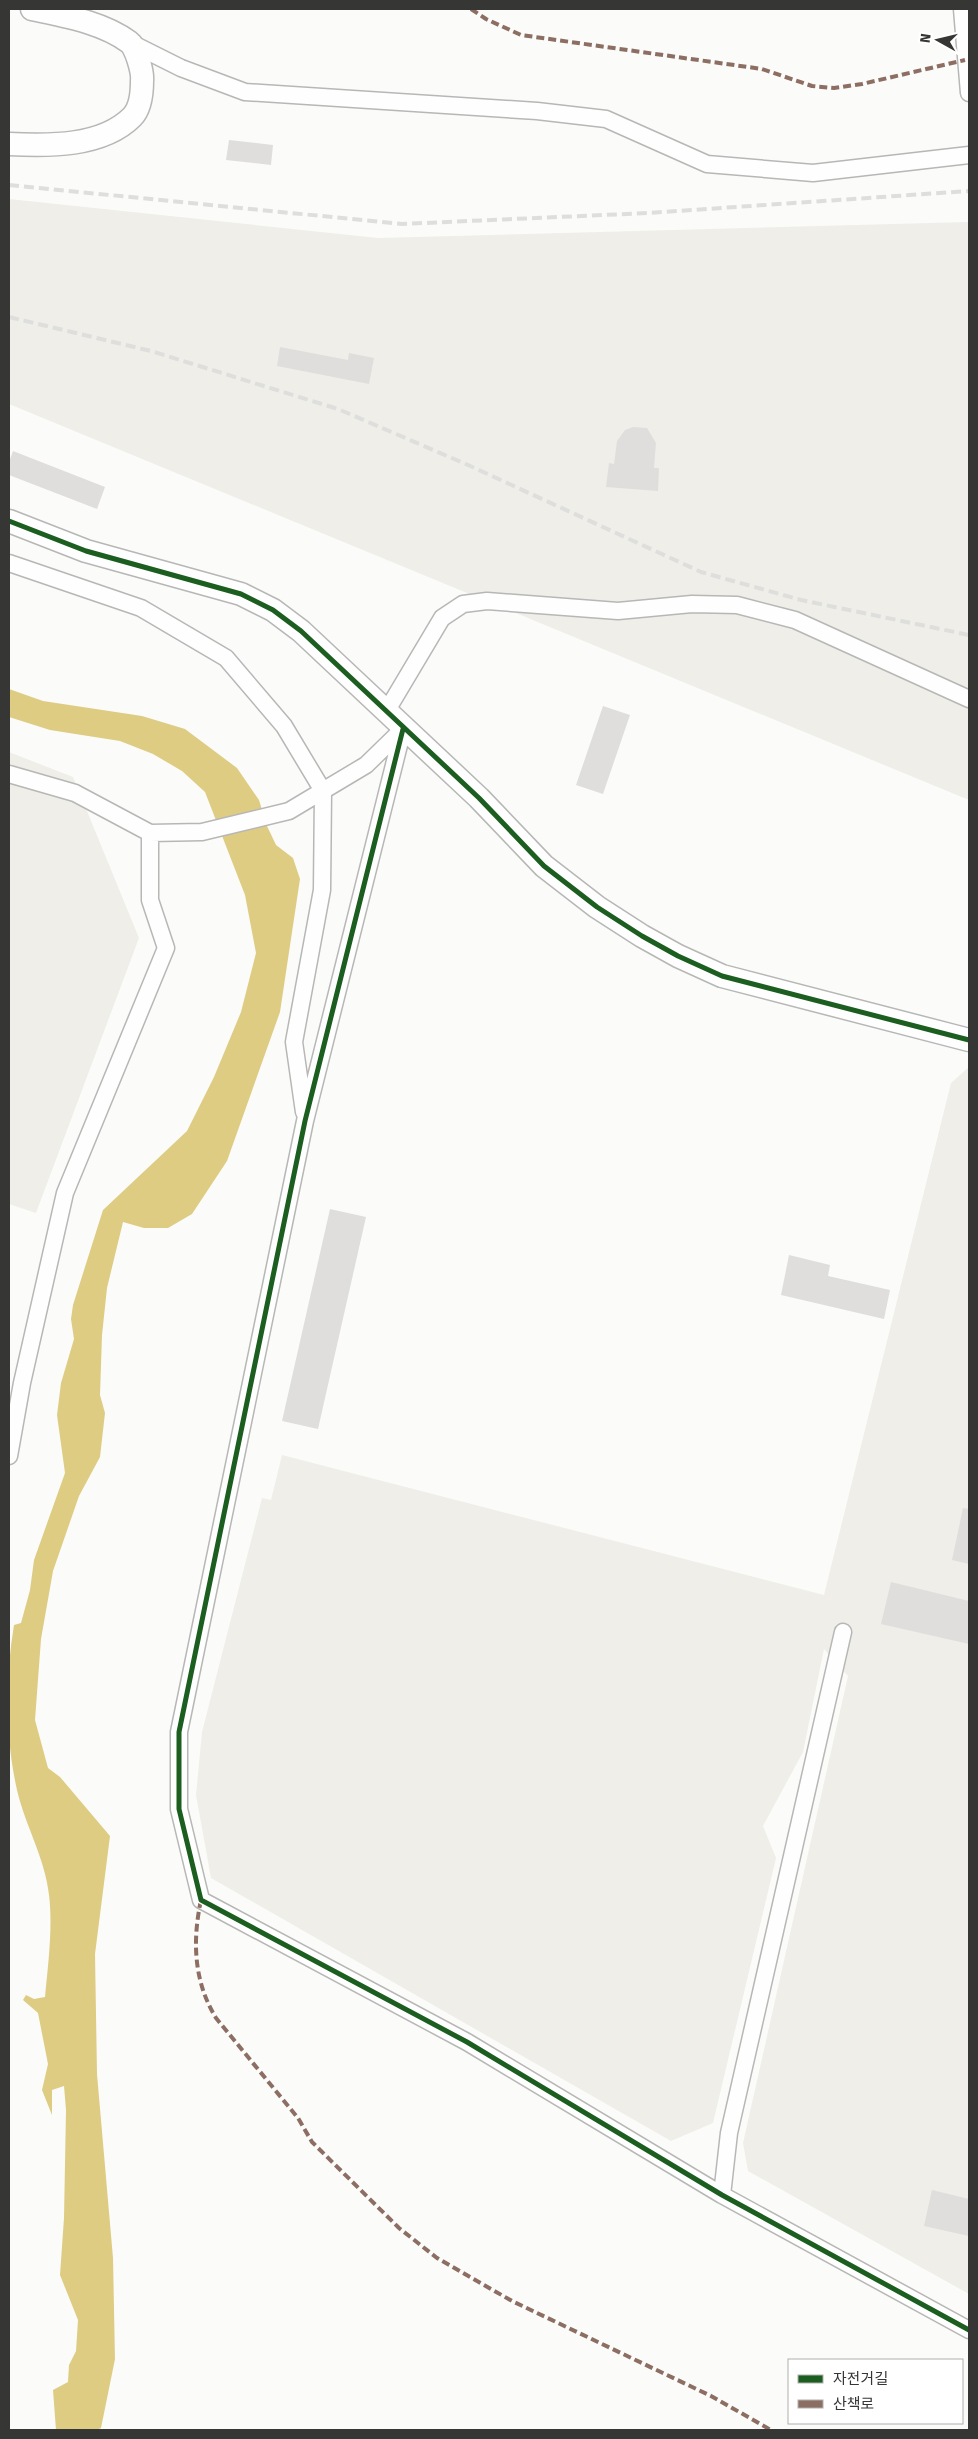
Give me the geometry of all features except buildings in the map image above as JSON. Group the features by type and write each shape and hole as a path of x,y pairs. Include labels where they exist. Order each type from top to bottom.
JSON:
{"street":[{"path":"32,9 100,26 181,68 245,92 538,110 606,119 707,164 813,173 969,155"},
{"path":"962,9 969,94"},
{"path":"9,144 49,146 84,140 112,132 134,116 142,97 143,72 131,43"},
{"path":"9,521 86,551 241,594 273,610 301,632 479,798 544,866 598,908 678,956 722,976 969,1040"},
{"path":"9,563 141,608 226,658 284,726 323,791 322,890 294,1042 305,1121"},
{"path":"386,712 442,618 463,604 487,601 618,611 692,604 737,605 795,620 969,699"},
{"path":"9,774 75,793 150,833 202,832 289,811 366,765 403,729"},
{"path":"403,729 305,1121 178,1732 179,1809 201,1900 467,2042 722,2195 969,2330"},
{"path":"9,1456 15,1382 65,1193 166,948 150,900 150,833"},
{"path":"722,2195 729,2133 843,1632"}],"shaded area":[{"path":"9,199 378,238 969,222 969,800 9,404"},
{"path":"9,689 43,701 142,716 185,729 237,768 259,800 267,826 276,845 293,858 300,879 280,1012 227,1161 192,1214 168,1228 144,1228 123,1222 107,1288 102,1335 100,1395 105,1413 100,1457 79,1496 53,1571 41,1639 35,1720 48,1768 60,1777 110,1836 95,1954 97,2074 113,2258 115,2359 101,2428 97,2430 56,2430 53,2390 68,2382 69,2365 76,2351 78,2320 60,2275 64,2218 66,2110 64,2086 52,2090 52,2115 42,2090 48,2064 38,2013 23,2000 26,1995 34,1999 45,1997 50,1946 50,1907 47,1881 17,1790 13,1770 8,1728 11,1645 14,1625 21,1623 30,1590 34,1560 65,1473 57,1415 61,1383 74,1339 71,1319 73,1305 103,1210 187,1131 214,1077 241,1012 256,953 245,895 205,792 182,771 153,754 120,741 50,730 9,717"},
{"path":"9,752 73,777 139,938 36,1213 9,1204"},
{"path":"969,1067 969,2294 748,2171 743,2143 848,1676 824,1649 803,1752 763,1826 776,1858 713,2123 671,2141 211,1878 196,1795 202,1732 262,1498 271,1500 282,1455 824,1595 951,1083"}],"railway":[{"path":"9,185 402,224 648,213 969,191"},
{"path":"9,317 151,351 338,409 468,465 701,572 801,600 969,635"}],"marked path":[{"path":"471,9 486,19 521,35 762,69 812,86 834,88 862,84 965,60"},
{"path":"201,1900 196,1931 197,1961 203,1990 216,2018 298,2118 312,2142 399,2228 437,2258 512,2301 711,2396 771,2430"}],"cycle path":[{"path":"9,521 86,551 241,594 273,610 301,631 479,798 544,866 597,907 642,936 678,956 722,976 969,1040"},
{"path":"403,729 305,1121 179,1732 179,1809 201,1900 467,2042 722,2195 969,2330"}]}
